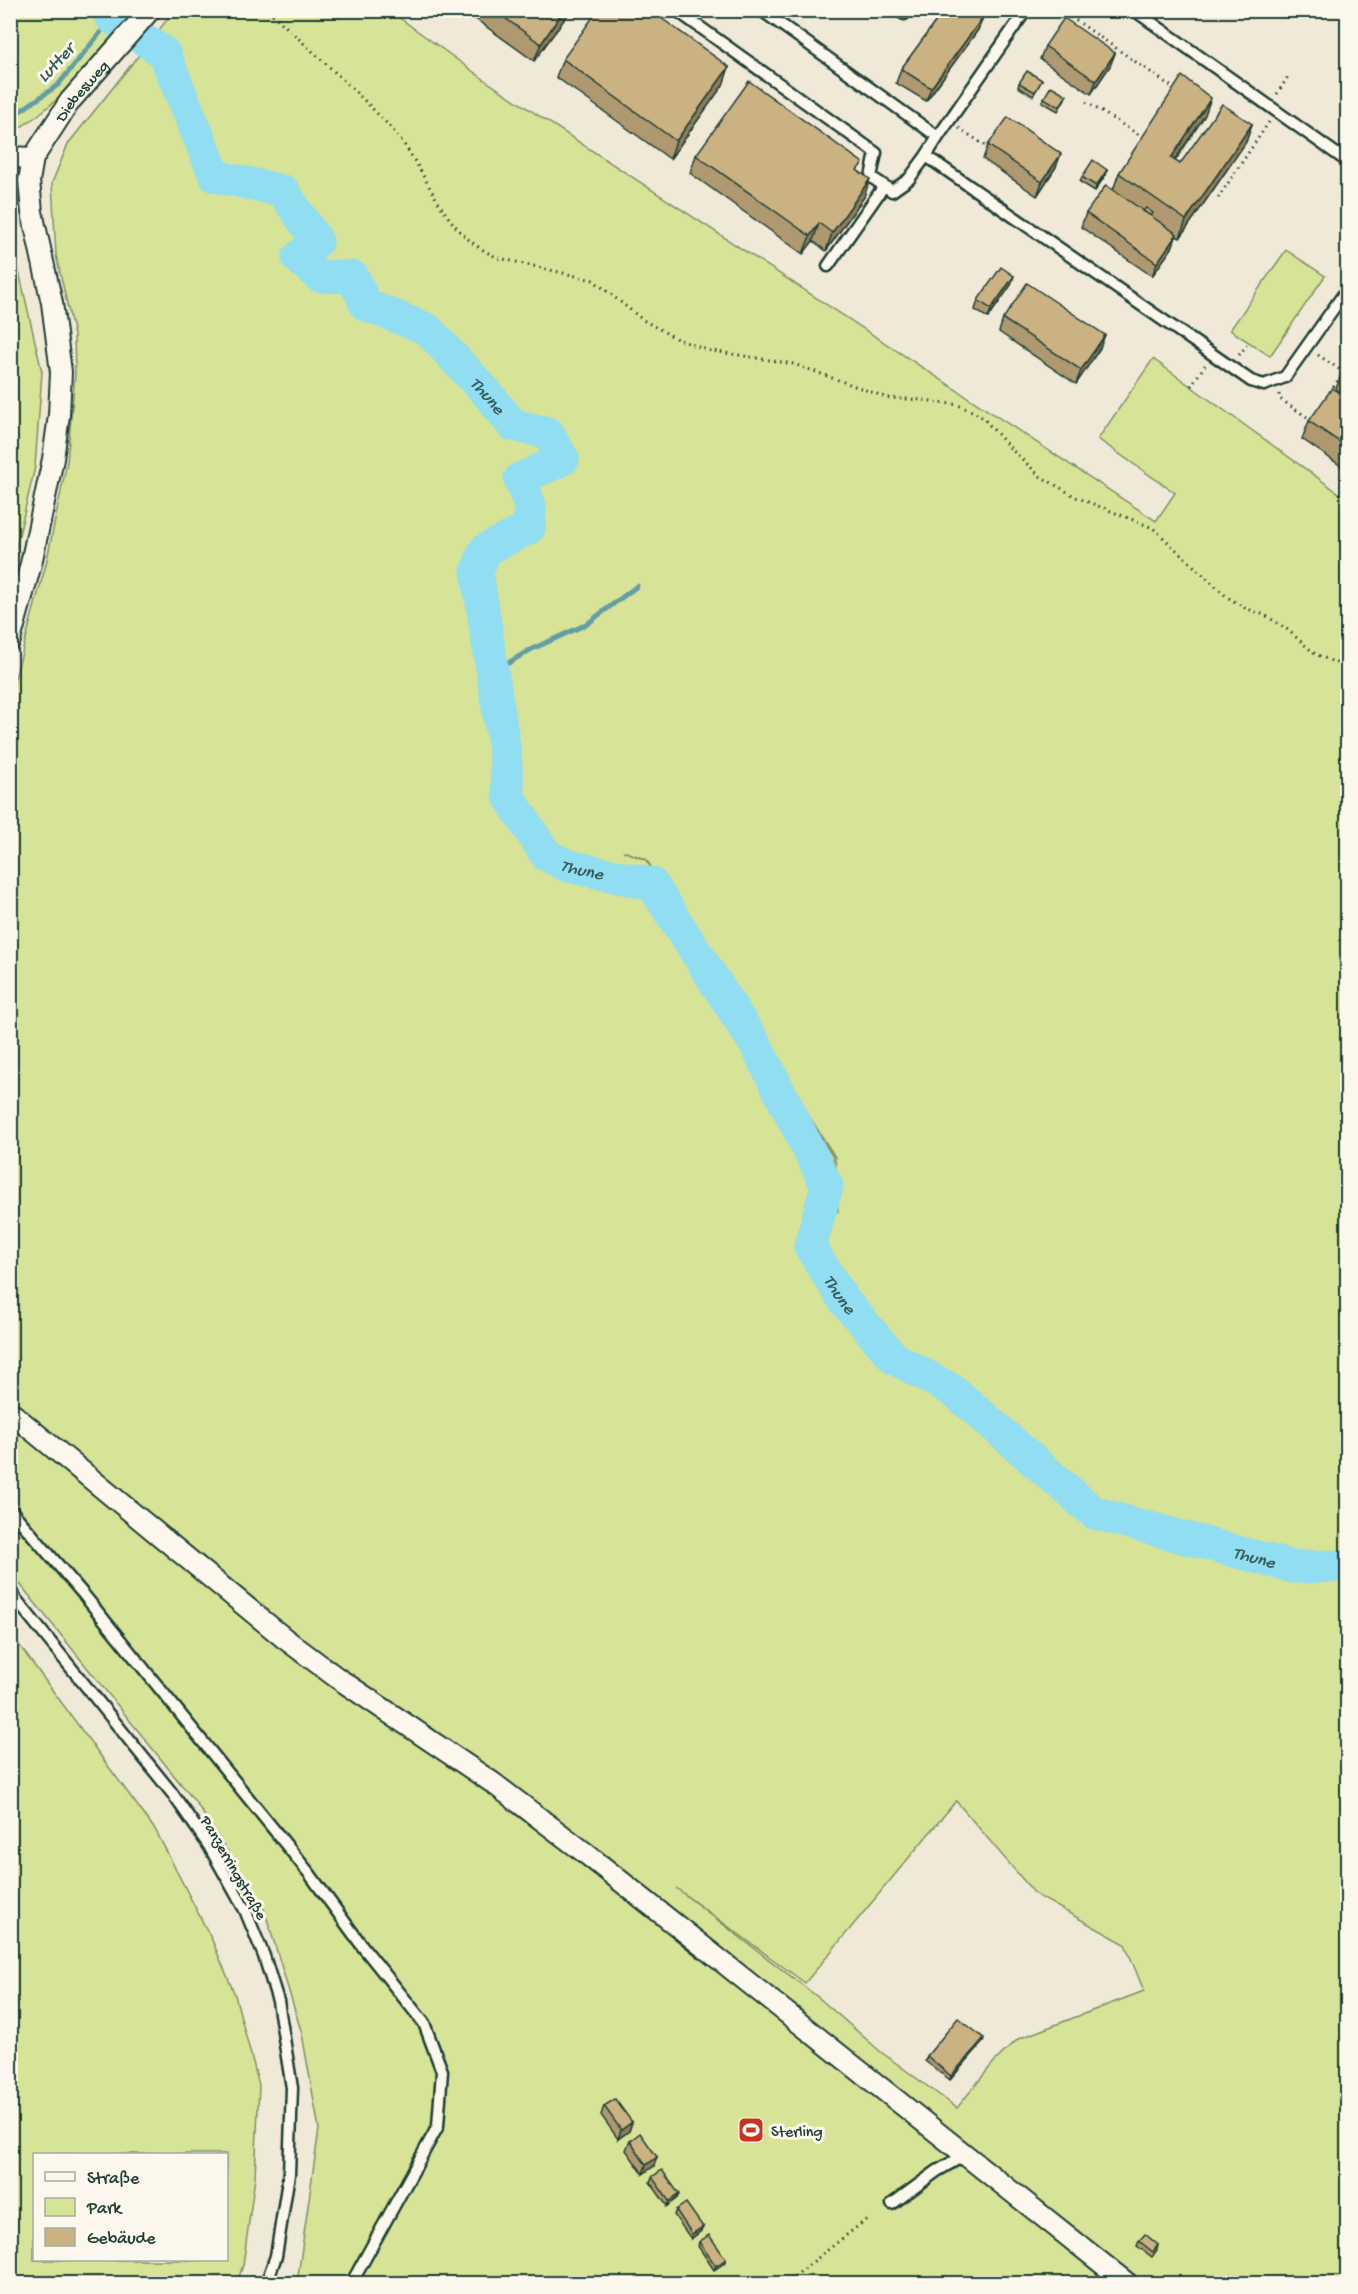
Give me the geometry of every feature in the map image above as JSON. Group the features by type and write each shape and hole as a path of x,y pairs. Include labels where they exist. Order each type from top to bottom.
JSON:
{"street":[{"name":"Diebesweg","path":"33,158 70,101 147,14"},
{"path":"10,157 33,158 29,182 32,212 52,303 61,372 59,415 53,459 31,564 10,640"},
{"path":"10,1412 284,1638 336,1677 493,1783 575,1845 1128,2283"}],"lane":[{"path":"676,10 876,153 871,177 892,191 909,179 1026,10"},
{"path":"761,10 938,137"},
{"path":"1134,10 1347,162"},
{"path":"926,156 1251,381 1264,385 1285,377 1347,288"},
{"path":"828,266 884,186"},
{"path":"10,1509 84,1595 309,1873 363,1947 424,2023 442,2071 438,2126 351,2283"},
{"name":"Panzerringstraße","path":"10,1592 172,1793 209,1846 240,1901 264,1956 278,2001 292,2088 289,2174 276,2256 266,2283"},
{"path":"892,2204 937,2171 965,2156"}],"path":[{"path":"268,10 391,128 419,167 444,214 473,243 486,252 499,258 593,280 643,320 677,339 707,350 794,364 888,398 958,405 972,411 983,418 1040,476 1076,497 1153,528 1227,597 1245,608 1265,615 1288,630 1315,654 1347,668"},
{"path":"1061,10 1172,87"},
{"path":"1218,198 1273,109 1289,75"},
{"path":"1086,102 1139,135"},
{"path":"949,122 990,149"},
{"path":"1306,348 1345,373"},
{"path":"1191,386 1212,354"},
{"path":"1324,400 1345,373 1347,366"},
{"path":"1274,382 1280,399 1315,422"},
{"path":"785,2283 868,2218"}],"green space":[{"path":"10,11 134,11 86,75 37,116 11,134"},
{"path":"174,11 390,11 489,83 1156,521 1175,493 1098,439 1153,359 1347,499 1347,2283 297,2283 319,2129 302,2034 264,1909 197,1804 11,1573 11,693 46,564 67,462 75,374 74,335 56,255 52,183 68,144","holes":["623,851 646,859 835,1157 838,1212 833,1157 646,860","956,1801 1036,1895 1125,1944 1144,1991 1018,2039 994,2062 957,2108 881,2052 819,1998 676,1888 805,1983"]},
{"path":"10,232 42,372 35,467 11,569"},
{"path":"1286,250 1325,276 1270,356 1230,330"},
{"path":"11,1634 156,1831 212,1940 235,1995 259,2085 255,2178 243,2265 237,2283 11,2283"}],"building":[{"path":"494,10 564,10 541,44"},
{"path":"598,10 650,10 729,67 676,141 563,59"},
{"path":"944,10 974,10 983,17 931,88 901,69"},
{"path":"1064,18 1115,53 1096,81 1045,46"},
{"path":"1027,71 1042,80 1035,92 1019,83"},
{"path":"1182,76 1211,98 1171,158 1180,164 1222,104 1252,124 1186,220 1119,173"},
{"path":"749,81 863,163 857,170 870,179 832,233 819,223 810,236 696,155"},
{"path":"1051,86 1067,95 1059,107 1044,98"},
{"path":"1008,117 1061,154 1042,182 988,145"},
{"path":"1093,160 1107,170 1096,186 1082,177"},
{"path":"1106,185 1177,234 1157,263 1086,213"},
{"path":"1146,208 1153,213 1151,216 1143,211"},
{"path":"1001,267 1014,276 991,309 978,300"},
{"path":"1027,283 1105,335 1081,370 1003,319"},
{"path":"1347,364 1347,375 1342,371"},
{"path":"1332,388 1347,399 1347,447 1309,421"},
{"path":"958,2018 984,2038 951,2076 927,2056"},
{"path":"615,2099 632,2122 621,2130 604,2106"},
{"path":"640,2133 657,2157 646,2165 630,2141"},
{"path":"662,2170 679,2194 669,2201 652,2177"},
{"path":"686,2203 703,2227 692,2234 676,2210"},
{"path":"1145,2234 1158,2245 1153,2252 1139,2241"},
{"path":"709,2235 726,2259 716,2266 699,2242"}],"waterway":[{"name":"Thune","path":"107,10 112,18 164,53 215,176 283,191 317,241 298,258 319,276 353,277 366,305 427,329 486,392 513,425 548,433 563,459 520,479 530,506 529,528 485,550 477,572 504,746 509,797 546,855 568,866 652,884 757,1047 827,1186 810,1247 845,1302 894,1358 955,1392 1094,1513 1293,1567 1348,1566"},
{"name":"Lutter","path":"10,118 58,85 112,18"},
{"path":"493,672 530,650 587,624 637,586"}],"place":[{"name":"Sterling","path":"751,2130"}]}
